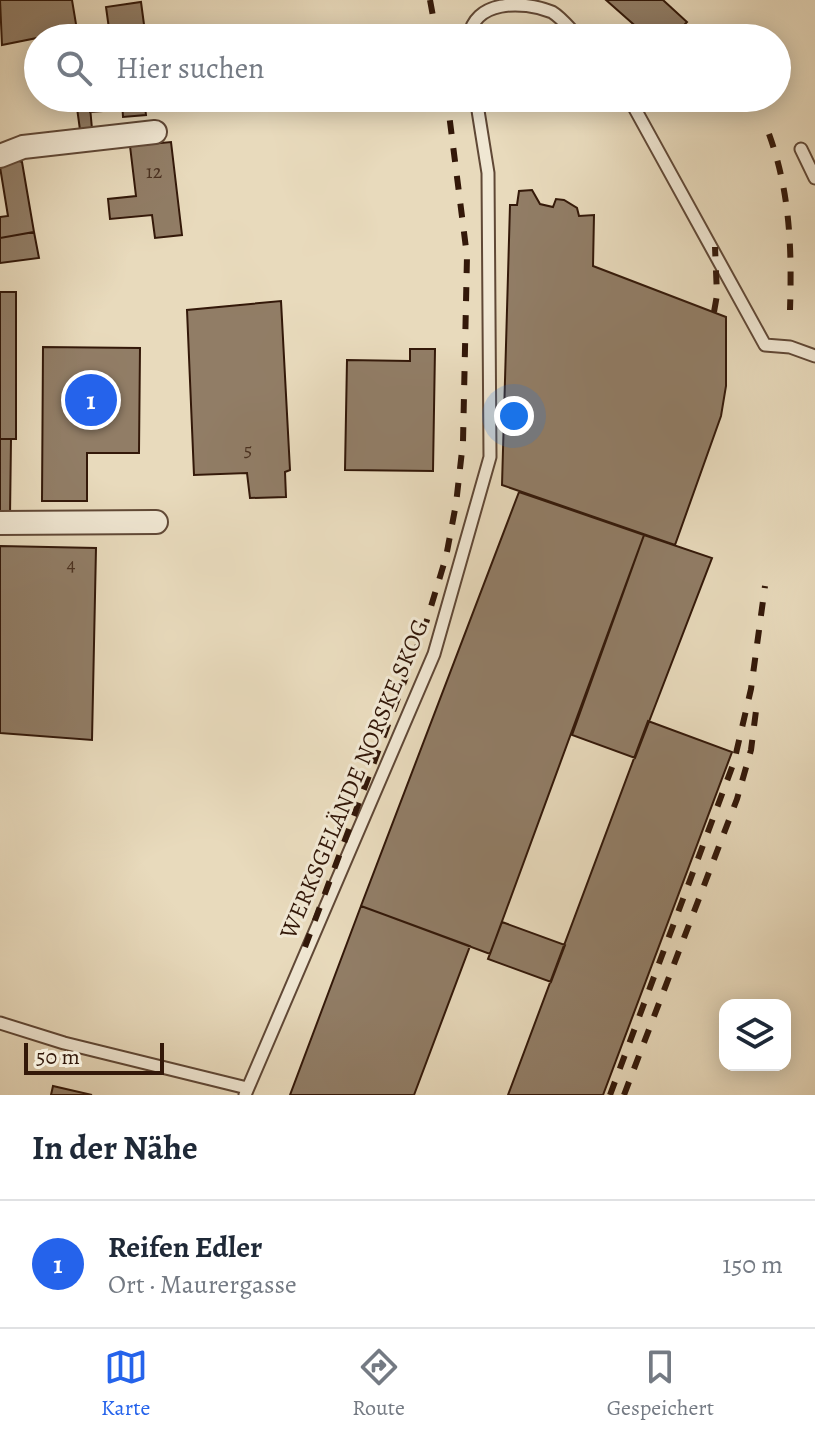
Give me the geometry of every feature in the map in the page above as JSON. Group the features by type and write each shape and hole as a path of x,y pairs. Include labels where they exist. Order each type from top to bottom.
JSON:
{"street":[{"path":"0,156 23,147 155,132"},
{"path":"0,523 156,522"}],"lane":[{"path":"471,24 484,7 508,0 529,1 553,12 565,24"},
{"name":"WERKSGELÄNDE NORSKE SKOG","path":"0,1023 246,1091 434,654 490,457 488,173 478,112"},
{"path":"637,112 765,345 790,347 815,356"},
{"path":"801,149 815,178"}],"building":[{"path":"0,0 72,0 76,24 24,24 24,41 2,45"},
{"path":"606,0 663,0 687,22 685,24 633,24"},
{"path":"141,2 144,24 108,24 106,7"},
{"path":"78,112 90,112 92,129 80,130"},
{"path":"123,112 146,112 146,115 123,117"},
{"path":"171,142 182,235 155,238 152,215 110,219 108,199 136,196 130,146"},
{"path":"17,160 22,162 34,232 0,238 0,217 8,216 0,167"},
{"path":"532,190 540,204 553,207 556,199 564,200 577,208 579,216 594,215 593,266 726,317 726,386 721,416 675,545 502,485 510,205 517,205 519,191"},
{"path":"34,232 39,258 0,263 0,238"},
{"path":"0,292 16,292 16,439 0,439"},
{"path":"281,301 290,470 285,472 286,497 250,498 247,473 194,475 187,310"},
{"path":"43,347 140,348 139,453 87,453 87,501 42,501"},
{"path":"410,349 435,349 433,471 345,470 347,360 410,361"},
{"path":"0,439 11,439 10,516 0,516"},
{"path":"519,492 644,535 490,954 361,906"},
{"path":"644,535 712,558 635,758 572,735"},
{"path":"0,546 96,548 92,740 0,733"},
{"path":"648,721 732,752 603,1095 508,1095"},
{"path":"361,906 470,946 414,1095 290,1095"},
{"path":"502,922 565,945 551,982 488,959"},
{"path":"53,1086 92,1095 51,1095"}],"railway":[{"path":"430,0 434,24"},
{"path":"305,947 426,623 446,557 456,504 463,442 467,256 449,112"},
{"path":"769,134 781,177 788,220 790,310"},
{"path":"714,312 717,295 715,247"},
{"path":"610,1095 734,762 751,689 765,586"},
{"path":"624,1095 737,799 751,750 757,703"}],"place":[{"name":"Reifen Edler","path":"91,400"}]}
